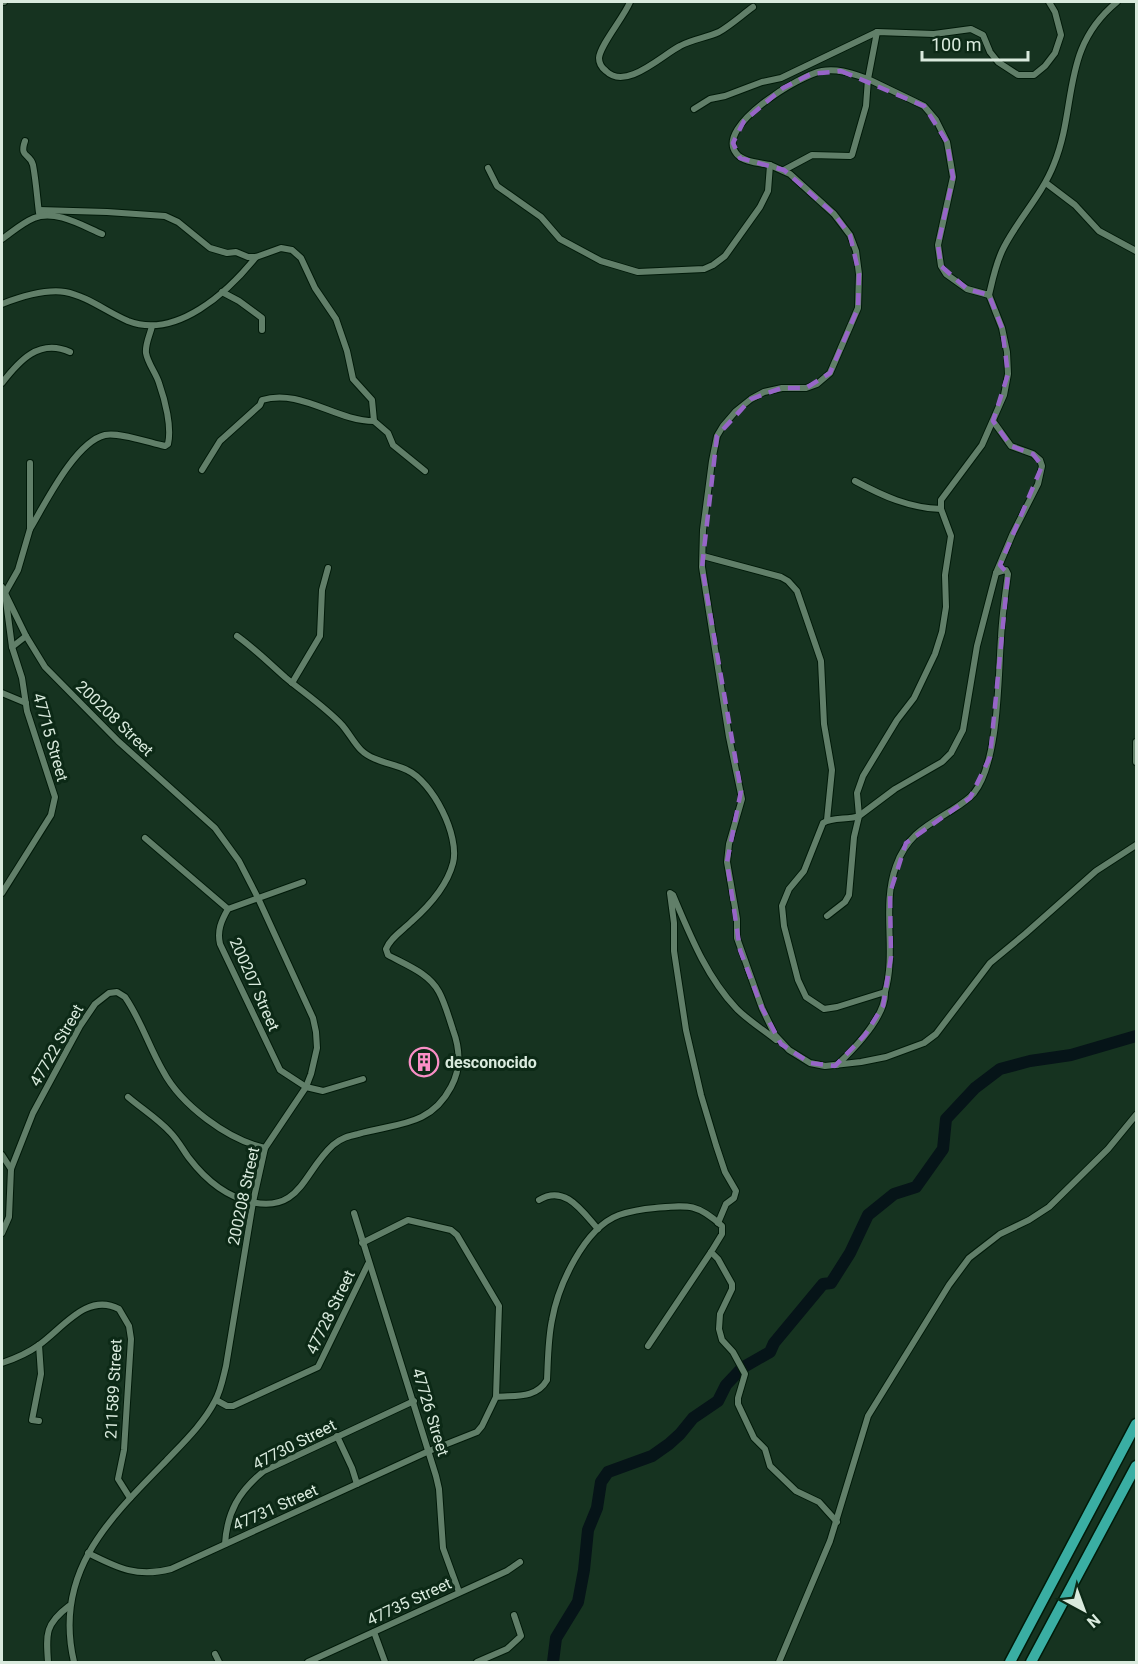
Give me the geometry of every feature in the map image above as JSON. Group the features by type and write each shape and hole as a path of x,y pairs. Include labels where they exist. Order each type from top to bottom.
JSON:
{"highway":[{"path":"1010,1662 1137,1424"},
{"path":"1031,1662 1137,1466"}],"street":[{"path":"630,2 599,57 605,70 618,76 644,71 678,47 718,32 753,7"},
{"path":"694,109 710,99 781,78 877,32 934,34 971,28 982,35 998,62 1018,75 1034,75 1055,53 1059,42 1060,27 1049,2"},
{"path":"827,916 845,902 849,895 854,837 859,816 857,793 863,776 917,692 942,633 946,607 945,575 951,536 941,509 943,494 982,445 1004,396 1008,374 1002,328 989,295 997,261 1046,183 1055,163 1070,85 1087,37 1097,22 1117,2"},
{"path":"784,170 812,155 852,155 866,106 868,79 877,32"},
{"path":"782,1044 762,1008 737,938 727,862 729,844 742,799 729,737 702,567 703,530 712,461 717,436 723,426 736,411 751,399 765,392 782,388 806,388 824,378 833,367 858,308 859,274 856,251 850,235 834,214 784,170 740,158 736,154 733,143 739,127 770,98 796,80 825,70 842,71 868,79 924,106 936,120 947,142 953,177 938,245 941,266 946,274 967,289 989,295"},
{"path":"25,141 22,149 23,153 33,162 39,213"},
{"path":"488,168 497,186 541,217 560,239 618,268 638,272 658,272 704,269 719,262 765,198 768,191 770,165"},
{"path":"1046,183 1075,205 1099,231 1137,251"},
{"path":"2,239 39,213 107,212 165,216 178,222 210,248 236,252 248,257 255,257 281,248 292,250 301,258 315,288 340,328 353,379 372,400 374,422"},
{"path":"39,213 62,218 102,234"},
{"path":"2,304 47,292 62,292 74,294 130,322 152,326 177,321 196,311 242,274 255,257"},
{"path":"222,292 262,318 262,330"},
{"path":"3,590 18,570 30,529 66,468 80,453 99,437 113,435 161,446 165,446 169,441 168,422 159,382 147,357 146,344 152,326"},
{"path":"2,383 23,358 54,347 70,352"},
{"path":"202,470 220,441 260,405 262,400 291,398 314,404 338,415 374,422 388,433 393,445 425,471"},
{"path":"826,820 859,816 895,789 942,762 958,742 963,730 977,646 996,573 1038,484 1042,466 1040,460 1033,454 1011,446 993,421"},
{"path":"30,463 30,529"},
{"path":"855,481 896,501 917,507 941,509"},
{"path":"703,556 782,577 797,591 821,661 824,724 832,770 826,820 818,832 804,871 789,889 782,906 784,926 798,980 806,997 824,1009 854,1003 885,992"},
{"path":"292,683 320,636 322,590 328,568"},
{"path":"835,1066 865,1035 883,1006 891,957 890,893 899,858 906,843 917,831 959,806 974,793 990,757 999,687 1001,635 1008,574 1006,570 996,573"},
{"name":"200208 Street","path":"3,590 26,636 45,667 118,741 215,828 228,844 258,898 313,1018 316,1032 315,1061 306,1087 265,1148 226,1366 216,1400 205,1418 190,1435 120,1508 88,1553 69,1606 69,1629 74,1662"},
{"name":"47715 Street","path":"2,893 51,815 55,802 33,734 22,678 12,646 3,590"},
{"path":"12,646 26,636"},
{"path":"128,1097 170,1132 190,1160 221,1190 238,1198 272,1204 288,1200 297,1192 327,1151 342,1138 417,1120 428,1115 445,1099 458,1071 459,1061 455,1034 440,992 427,976 388,955 386,949 390,941 440,890 450,872 455,850 452,831 435,799 417,776 408,770 366,754 331,714 292,683 255,648 237,636"},
{"path":"2,693 26,703"},
{"path":"1137,742 1137,762"},
{"path":"145,838 228,909 303,882"},
{"path":"648,1347 722,1234 720,1219 726,1204 734,1198 736,1191 725,1172 716,1145 701,1095 686,1030 674,951 674,924 670,893 673,895 706,967 734,1006 810,1063 835,1066 886,1056 933,1038 990,963 1033,927 1075,887 1137,844"},
{"name":"200207 Street","path":"228,909 220,925 218,937 220,944 277,1066 284,1074 306,1087"},
{"name":"47722 Street","path":"2,1233 9,1217 11,1169 33,1113 80,1026 103,996 117,992 125,997 164,1073 179,1092 230,1135 265,1148"},
{"path":"306,1087 323,1091 363,1079"},
{"path":"779,1662 837,1522 868,1416 949,1285 969,1258 1000,1234 1049,1207 1108,1149 1137,1115"},
{"path":"2,1155 11,1169"},
{"path":"539,1200 548,1194 565,1196 598,1229"},
{"path":"362,1243 404,1222 418,1221 451,1230 457,1235 497,1302 499,1312 496,1397 533,1393 547,1380 551,1322 560,1289 582,1248 598,1229 617,1216 636,1210 662,1207 699,1208 720,1219"},
{"name":"47726 Street","path":"354,1213 429,1451 439,1489 443,1548 459,1592"},
{"path":"711,1252 718,1259 724,1274 732,1284 731,1292 720,1314 719,1329 722,1340 733,1352 745,1374 738,1404 754,1438 765,1449 770,1466 796,1491 819,1502 837,1522"},
{"name":"47728 Street","path":"216,1400 227,1406 233,1406 318,1367 369,1264"},
{"name":"211589 Street","path":"2,1363 39,1345 68,1319 85,1308 104,1304 119,1309 129,1326 131,1339 124,1450 118,1479 130,1498"},
{"path":"39,1345 41,1374 32,1420 39,1422"},
{"name":"47731 Street","path":"88,1553 128,1571 158,1573 185,1564 429,1451 472,1434 482,1426 496,1397"},
{"name":"47730 Street","path":"225,1545 226,1527 235,1503 245,1488 264,1471 414,1401"},
{"path":"337,1436 357,1484"},
{"name":"47735 Street","path":"308,1662 520,1562"},
{"path":"48,1662 46,1640 50,1624 69,1606"},
{"path":"477,1662 507,1649 519,1638 514,1615"},
{"path":"374,1632 385,1662"},
{"path":"215,1654 219,1662"}],"highlighted area":[{"path":"841,71 924,106 947,142 953,177 938,245 941,266 967,289 989,295 1002,328 1008,374 993,421 1011,446 1033,454 1042,466 1000,565 1008,574 990,757 970,798 906,843 890,893 891,957 883,1006 865,1035 835,1066 810,1063 781,1044 762,1008 740,950 727,862 741,791 702,567 717,436 751,399 782,388 806,388 830,373 858,308 859,274 850,235 834,214 784,170 740,158 733,143 744,121 783,88 811,74"}],"waterway":[{"path":"553,1662 556,1638 578,1602 588,1530 597,1508 601,1482 608,1472 652,1456 669,1444 693,1418 718,1401 726,1385 742,1368 770,1352 774,1343 823,1284 831,1283 850,1253 868,1215 894,1194 916,1187 943,1149 946,1119 975,1088 1000,1069 1030,1061 1071,1055 1136,1036"}],"place":[{"name":"desconocido","path":"424,1062"}]}
